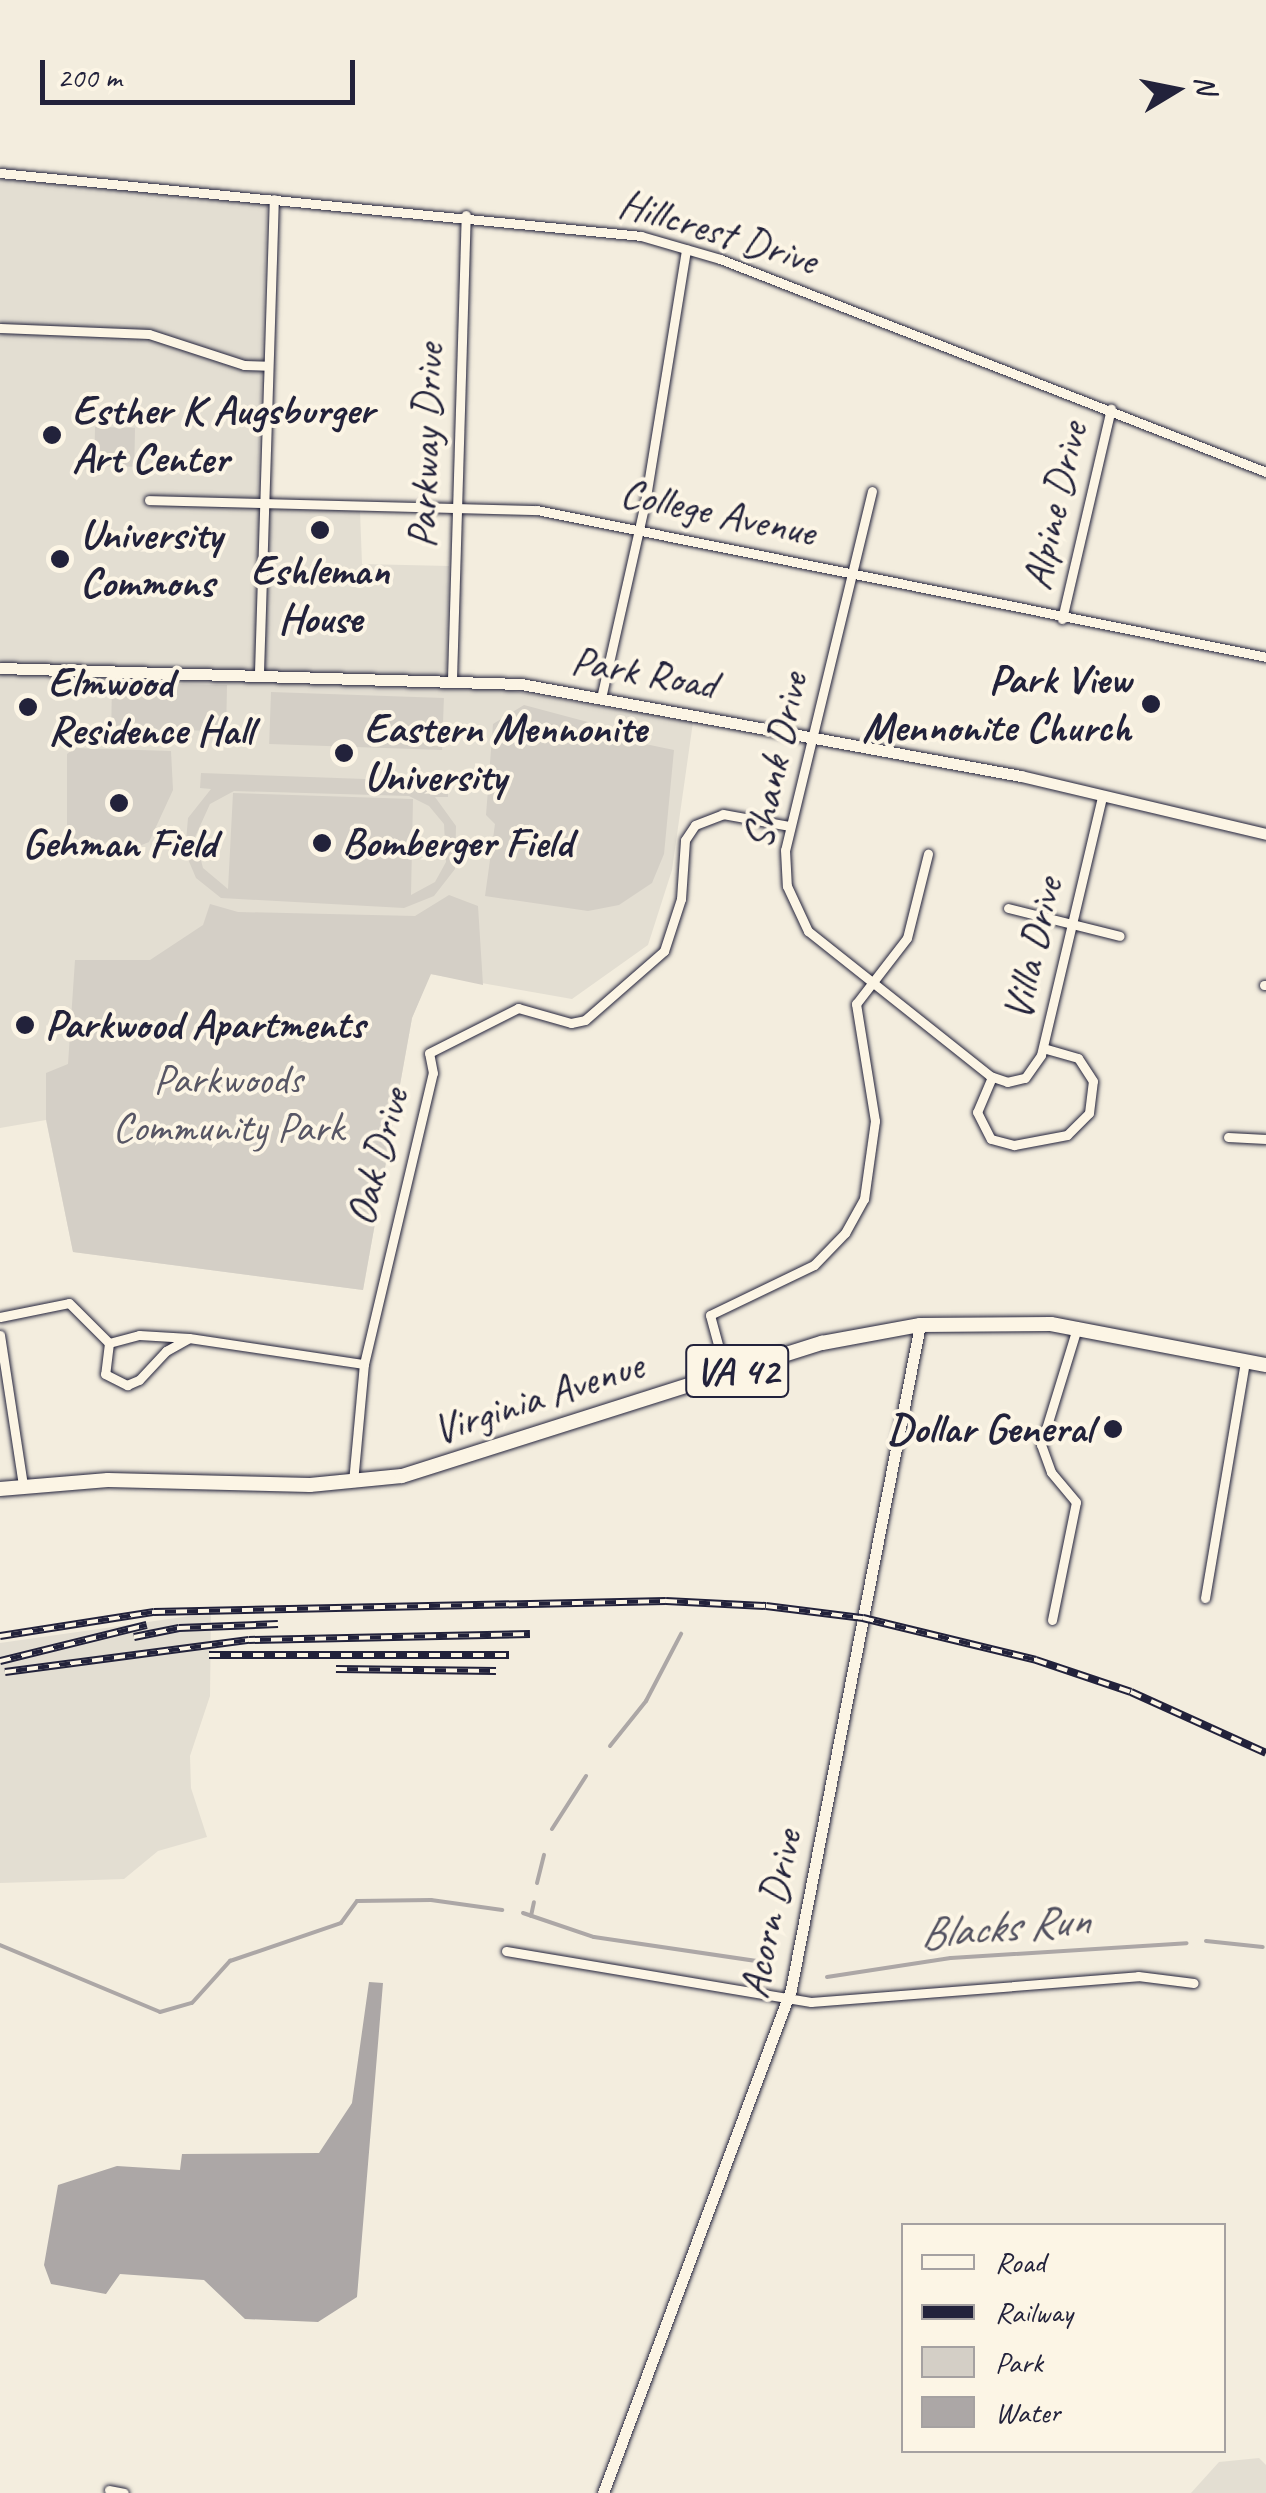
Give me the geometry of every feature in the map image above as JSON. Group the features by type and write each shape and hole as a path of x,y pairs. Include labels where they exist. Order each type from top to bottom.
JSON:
{"main road":[{"name":"Virginia Avenue","path":"0,1489 353,1482 458,1463 822,1343 920,1324 994,1321 1077,1328 1266,1365"}],"street":[{"name":"Hillcrest Drive","path":"0,173 620,231 686,249 1111,409 1266,472"},
{"path":"259,672 274,199"},
{"name":"Parkway Drive","path":"452,679 466,215"},
{"path":"601,698 640,530 686,249"},
{"path":"0,328 149,334 244,366 268,366"},
{"name":"Alpine Drive","path":"1062,619 1111,409"},
{"name":"Shank Drive","path":"872,490 790,826 784,866 795,910 816,940 992,1077"},
{"name":"College Avenue","path":"148,500 531,510 1266,657"},
{"name":"Park Road","path":"0,668 452,679 601,698 1102,796 1266,834"},
{"name":"Villa Drive","path":"992,1077 1026,1078 1043,1048 1102,796"},
{"name":"Oak Drive","path":"353,1482 364,1364 433,1073 429,1053 518,1008 571,1023 585,1020 664,951 681,899 685,840 695,825 723,814 790,826"},
{"path":"726,1374 710,1314 814,1266 845,1233 864,1199 874,1166 875,1110 856,1008 870,983 907,938 928,854"},
{"path":"1008,908 1120,936"},
{"path":"992,1077 976,1112 991,1138 1010,1145 1067,1135 1086,1118 1093,1081 1078,1058 1043,1048"},
{"path":"1228,1137 1266,1139"},
{"path":"0,1317 69,1303 109,1342"},
{"name":"Acorn Drive","path":"603,2493 788,1999 920,1324"},
{"path":"1052,1620 1076,1502 1051,1472 1042,1444 1077,1328"},
{"path":"0,1335 23,1486"},
{"path":"109,1342 139,1336 190,1338 364,1364"},
{"path":"109,1342 102,1358 105,1374 127,1384 190,1338"},
{"path":"1204,1598 1245,1362"},
{"path":"506,1951 788,1999 849,2002 1138,1976 1194,1983"},
{"path":"109,2490 124,2493"}],"shaded area":[{"name":"Eastern Mennonite University","path":"0,179 267,204 257,508 360,511 362,564 449,566 446,686 501,689 693,722 672,870 648,945 572,999 430,974 412,1018 363,1290 73,1252 46,1120 0,1128"},
{"path":"211,1613 210,1696 190,1756 191,1788 207,1837 158,1851 124,1879 0,1883 0,1643"},
{"path":"1259,2458 1266,2465 1266,2493 1191,2493 1219,2462"}],"green space":[{"path":"95,427 135,428 134,467 94,466"},
{"path":"112,683 227,685 226,731 111,729"},
{"path":"271,692 444,698 442,750 269,744"},
{"path":"524,705 599,725 597,734 674,750 664,854 652,883 619,905 588,911 485,896 495,824 486,815 493,724"},
{"name":"Gehman Field","path":"75,748 171,751 173,790 149,842 122,853 67,851 67,754"},
{"name":"Bomberger Field","path":"201,773 448,782 448,797 435,797 456,826 455,869 434,896 404,908 221,898 196,878 185,852 188,818 211,789 200,788","holes":["234,791 409,796 429,806 444,824 446,862 435,882 411,895 413,799 233,793 228,889 203,868 195,837 210,804"]},
{"name":"Parkwoods Community Park","path":"449,895 478,906 483,985 431,974 412,1018 363,1290 73,1252 46,1119 46,1073 68,1064 75,960 150,960 203,925 210,904 238,912 415,916"}],"water":[{"path":"369,1982 383,1983 357,2297 318,2322 245,2319 204,2280 120,2274 106,2294 51,2284 44,2265 58,2185 117,2166 180,2170 182,2154 319,2153 352,2103"}],"waterway":[{"path":"610,1746 646,1701 681,1634"},
{"path":"552,1829 586,1776"},
{"path":"537,1883 544,1855"},
{"name":"Blacks Run","path":"0,1945 160,2012 192,2003 230,1961 341,1923 357,1901 431,1900 502,1910"},
{"path":"531,1916 534,1902"},
{"name":"Blacks Run","path":"523,1913 594,1937 771,1963"},
{"name":"Blacks Run","path":"1206,1941 1263,1947"},
{"name":"Blacks Run","path":"827,1977 951,1958 1187,1943"}],"railway":[{"path":"0,1636 154,1612 666,1601 766,1606 863,1618 1036,1660 1131,1692 1266,1753"},
{"path":"134,1637 179,1628 278,1624"},
{"path":"0,1661 147,1625"},
{"path":"5,1672 249,1640 530,1634"},
{"path":"209,1655 509,1655"},
{"path":"336,1669 496,1671"}],"place":[{"name":"Esther K Augsburger Art Center","path":"52,435"},
{"name":"Eshleman House","path":"320,530"},
{"name":"University Commons","path":"60,559"},
{"name":"Park View Mennonite Church","path":"1151,704"},
{"name":"Elmwood Residence Hall","path":"28,707"},
{"name":"Eastern Mennonite University","path":"344,753"},
{"name":"Gehman Field","path":"119,803"},
{"name":"Bomberger Field","path":"322,843"},
{"name":"Parkwood Apartments","path":"25,1025"},
{"name":"Dollar General","path":"1113,1429"}]}
